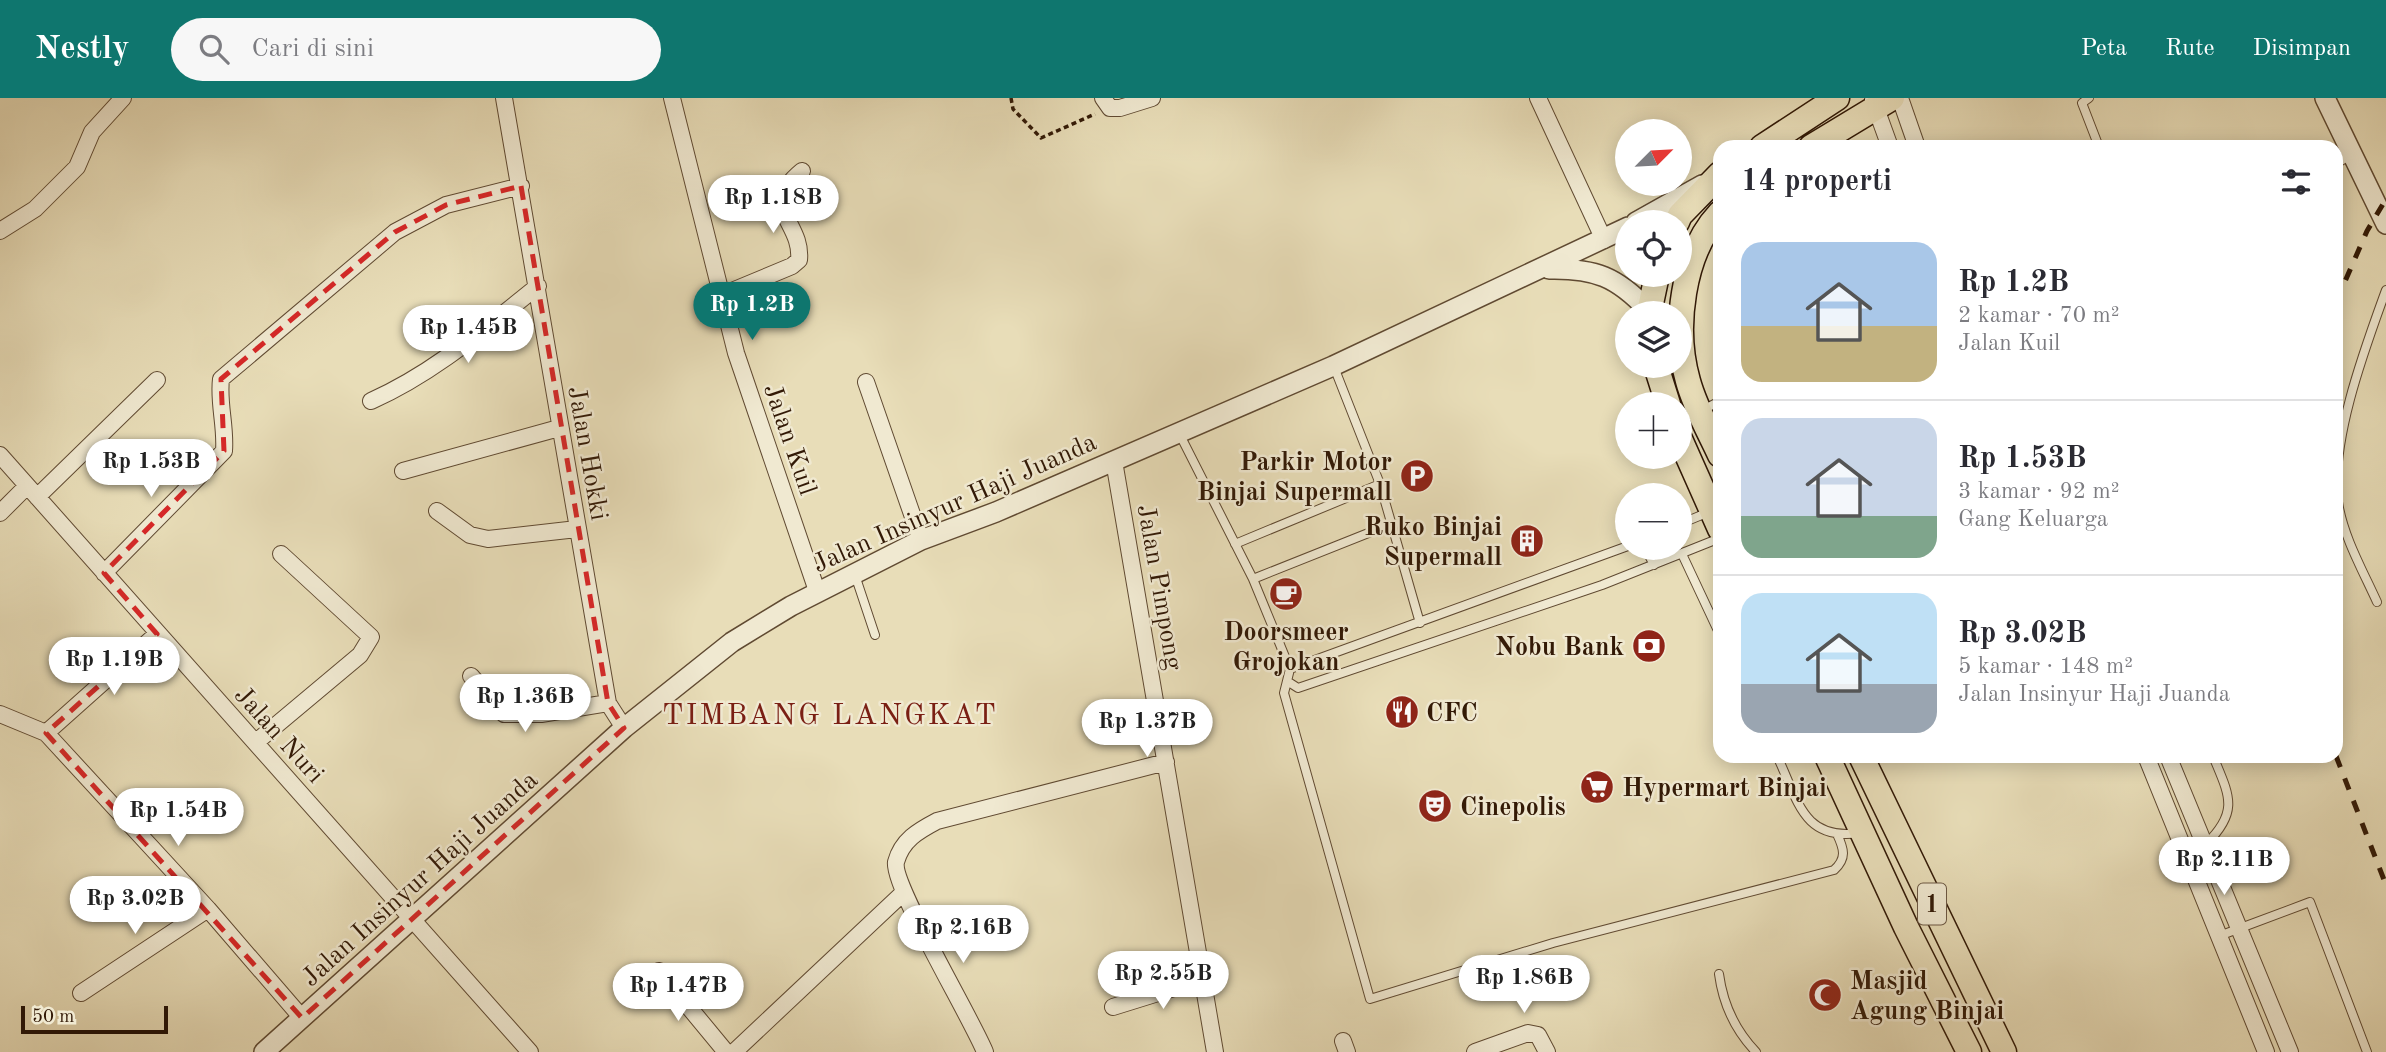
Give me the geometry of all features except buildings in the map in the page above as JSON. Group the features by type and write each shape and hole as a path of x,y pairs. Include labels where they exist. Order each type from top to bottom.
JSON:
{"main road":[{"path":"1773,140 1837,98"},
{"path":"1822,140 1880,101"},
{"path":"1685,210 1713,181"},
{"path":"1710,406 1688,381 1681,317 1690,268 1713,220"},
{"path":"1692,466 1713,513"},
{"name":"1","path":"1830,763 1969,1052"},
{"name":"1","path":"1864,763 2004,1052"}],"street":[{"path":"0,230 35,209 77,167 92,132 123,98"},
{"name":"Jalan Hokki","path":"504,98 608,703 624,728"},
{"name":"Jalan Kuil","path":"672,98 736,353 817,591"},
{"path":"1106,103 1120,108 1152,98"},
{"path":"1538,98 1604,240"},
{"path":"1900,98 1915,140"},
{"path":"2325,98 2338,140"},
{"path":"1880,101 1888,140"},
{"path":"2344,159 2386,225"},
{"path":"720,296 792,267 799,260 800,248 784,216 781,197 786,184 802,171"},
{"path":"1657,210 1713,178"},
{"path":"104,573 225,451 226,429 219,398 221,379 395,232 446,205 521,186"},
{"name":"Jalan Insinyur Haji Juanda","path":"264,1052 624,728 732,642 817,591 921,540 1114,461 1333,366 1615,234"},
{"name":"Jalan Insinyur Haji Juanda","path":"1541,269 1574,268 1601,273 1620,284 1637,301"},
{"path":"371,401 408,385 452,355 538,286"},
{"path":"0,513 32,492 157,380"},
{"path":"866,382 921,540"},
{"path":"403,471 559,428"},
{"name":"Jalan Nuri","path":"7,455 32,492 530,1052"},
{"name":"Jalan Pimpong","path":"1114,461 1215,1052"},
{"path":"437,511 470,535 488,539 577,529"},
{"path":"256,742 360,655 371,637 281,554"},
{"path":"46,733 158,634"},
{"path":"471,676 504,715 541,714 608,703"},
{"path":"0,715 46,733 208,909 302,1018"},
{"path":"985,1052 902,894 895,865 902,847 914,834 937,821 1166,762"},
{"path":"2149,763 2266,1052"},
{"path":"2171,763 2290,1052"},
{"path":"734,1052 902,894"},
{"path":"81,993 208,909"},
{"path":"659,971 726,1052"},
{"path":"1113,1007 1203,979"},
{"path":"1475,1052 1528,1033 1542,1038 1547,1052"}],"lane":[{"path":"2089,98 2082,103 2096,140"},
{"path":"2343,442 2356,375 2386,290"},
{"path":"1333,366 1380,484 1420,623"},
{"path":"1179,433 1252,579 1290,669 1284,693 1370,999 1553,943 1834,870 1842,863 1844,852 1838,834"},
{"path":"1235,544 1380,484"},
{"path":"2343,518 2377,602"},
{"path":"1692,523 1713,520"},
{"path":"1252,579 1391,524"},
{"path":"1692,550 1713,541"},
{"path":"1290,669 1615,551"},
{"path":"1651,560 1654,565"},
{"path":"1287,681 1298,688 1667,560"},
{"path":"1685,560 1713,620"},
{"path":"854,572 874,635"},
{"path":"1780,763 1812,826 1825,833 1862,833"},
{"path":"2206,844 2223,828 2229,815 2229,795 2216,763"},
{"path":"2220,936 2310,902 2367,1052"},
{"path":"1719,974 1722,996 1729,1013 1756,1052"}],"path":[{"path":"1011,98 1013,109 1041,138 1106,103"}],"highlighted area":[{"path":"521,186 608,703 624,728 302,1018 46,733 157,634 104,573 224,451 221,379 395,232 446,205"}],"railway":[{"path":"2343,286 2367,231 2386,199"},
{"path":"2339,763 2386,885"}],"place":[{"name":"Parkir Motor Binjai Supermall","path":"1417,476"},
{"name":"Ruko Binjai Supermall","path":"1527,541"},
{"name":"Doorsmeer Grojokan","path":"1286,594"},
{"name":"Nobu Bank","path":"1649,646"},
{"name":"CFC","path":"1402,712"},
{"name":"Hypermart Binjai","path":"1597,787"},
{"name":"Cinepolis","path":"1435,806"},
{"name":"Masjid Agung Binjai","path":"1825,995"}],"district":[{"name":"TIMBANG LANGKAT","path":"830,714"}]}
